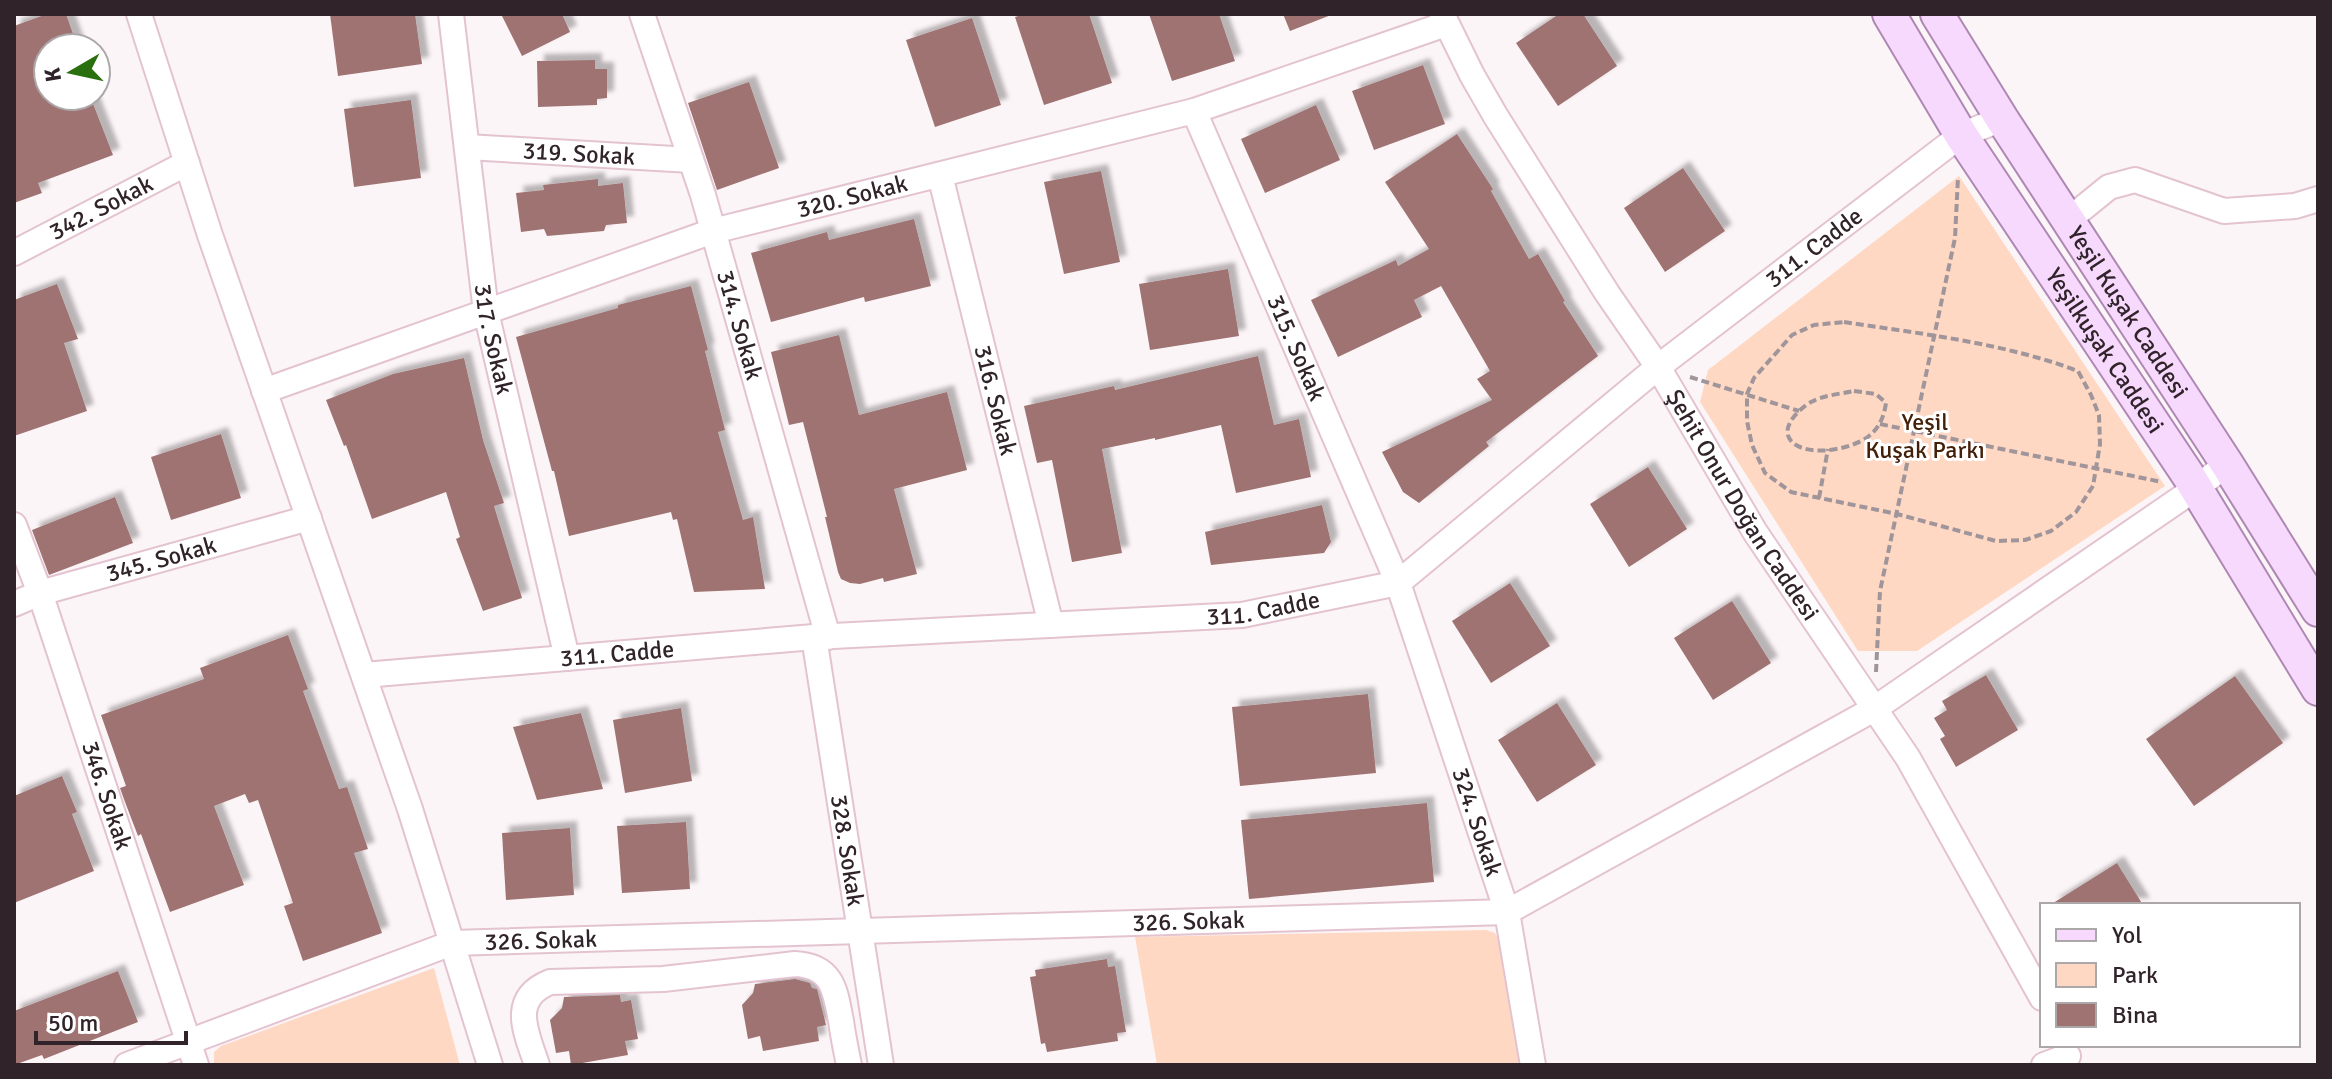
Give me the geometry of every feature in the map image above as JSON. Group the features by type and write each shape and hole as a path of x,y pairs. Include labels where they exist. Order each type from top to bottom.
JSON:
{"main road":[{"name":"Yeşilkuşak Caddesi","path":"1889,14 1961,135 2196,488 2318,689"},
{"name":"Yeşil Kuşak Caddesi","path":"1937,14 2318,610"}],"street":[{"path":"139,14 264,391 410,809 490,1065"},
{"name":"317. Sokak","path":"451,14 486,312 567,658"},
{"name":"314. Sokak","path":"642,14 713,231 821,637"},
{"name":"320. Sokak","path":"264,391 713,231 1194,111 1444,19"},
{"name":"Şehit Onur Doğan Caddesi","path":"1444,19 1495,115 1607,293 1658,367 1755,532 1908,758 2040,994"},
{"name":"315. Sokak","path":"1194,111 1398,583"},
{"name":"311. Cadde","path":"364,675 821,637 1242,615 1398,583 1658,367 1961,135 2002,119"},
{"name":"319. Sokak","path":"467,147 691,160"},
{"name":"342. Sokak","path":"14,253 187,163"},
{"name":"316. Sokak","path":"940,175 1051,625"},
{"path":"2067,221 2109,187 2135,180 2224,211 2295,206 2318,199"},
{"name":"326. Sokak","path":"127,1065 452,943 1507,912 1874,709 2227,464"},
{"name":"345. Sokak","path":"14,604 40,593 309,518"},
{"name":"346. Sokak","path":"14,525 40,593 196,1065"},
{"name":"324. Sokak","path":"1398,583 1507,912 1533,1065"},
{"name":"328. Sokak","path":"821,637 881,1065"},
{"path":"657,936 663,979"},
{"path":"537,1065 523,1016 528,998 550,982 663,979 795,964 813,967 828,978 836,993 849,1065"},
{"path":"2044,1065 2067,1055"}],"path":[{"path":"1874,709 1880,591 1955,238 1961,135"},
{"path":"1844,322 1934,336 2048,360 2078,371 2099,415 2100,444 2096,469 2093,486 2076,512 2051,531 2025,540 1996,541 1897,514 1791,492 1765,473 1752,445 1747,421 1747,394 1754,378 1792,335 1814,325 1844,322"},
{"path":"1658,367 1799,411"},
{"path":"1854,391 1876,394 1886,403 1884,419 1880,424 1869,436 1839,449 1809,451 1792,442 1787,433 1799,411 1812,401 1854,391"},
{"path":"1880,424 2196,488"},
{"path":"1819,498 1828,449"}],"green space":[{"name":"Yeşil Kuşak Parkı","path":"1959,176 2165,486 1917,651 1858,651 1700,402 1708,370"},
{"path":"1486,930 1495,933 1502,945 1519,1065 1157,1065 1135,937"},
{"path":"434,968 460,1065 214,1065 214,1052 221,1046"}],"building":[{"path":"47,14 66,14 72,32 32,32 32,112 96,112 113,155 38,183 42,193 14,203 14,26"},
{"path":"330,14 415,14 422,64 338,76"},
{"path":"501,14 562,14 570,32 522,56"},
{"path":"1025,14 1089,14 1112,83 1044,105 1015,17"},
{"path":"1149,14 1219,14 1235,61 1172,81"},
{"path":"1283,14 1331,14 1331,15 1290,31"},
{"path":"1559,14 1583,14 1617,66 1558,106 1516,43"},
{"path":"972,18 1001,105 935,127 906,40"},
{"path":"595,60 595,69 607,69 607,98 597,99 597,105 538,107 537,61"},
{"path":"1423,65 1445,124 1374,150 1352,91"},
{"path":"749,82 779,168 717,190 688,103"},
{"path":"411,100 421,178 354,187 344,109"},
{"path":"1316,105 1340,160 1265,193 1241,139"},
{"path":"1457,134 1493,189 1491,191 1529,259 1538,254 1563,302 1598,356 1486,442 1489,446 1419,503 1403,492 1382,452 1492,400 1477,379 1490,371 1441,286 1414,300 1422,317 1338,357 1311,300 1396,260 1398,266 1429,249 1385,182"},
{"path":"1683,168 1725,231 1665,272 1624,208"},
{"path":"1101,171 1120,262 1064,274 1044,182"},
{"path":"598,179 598,186 623,183 627,223 606,225 604,231 547,236 544,229 521,232 516,193 544,190 543,185"},
{"path":"914,219 931,286 865,302 864,297 771,322 751,253 827,232 829,240"},
{"path":"1228,269 1239,336 1150,350 1139,284"},
{"path":"57,284 78,339 64,343 87,411 14,436 14,300"},
{"path":"691,286 725,430 718,432 743,520 753,517 765,589 694,592 677,519 673,520 671,512 569,536 516,337"},
{"path":"839,335 859,415 947,392 967,470 894,489 917,574 860,584 841,579 803,422 789,425 771,352"},
{"path":"1258,356 1274,425 1299,419 1311,477 1236,493 1221,425 1102,449 1122,553 1072,562 1052,460 1037,463 1024,406 1114,386 1115,390"},
{"path":"464,358 483,440 504,503 494,506 522,598 483,611 456,539 460,537 446,492 372,519 346,445 326,400 393,374"},
{"path":"221,434 241,498 171,520 151,457"},
{"path":"1648,467 1687,529 1629,567 1590,504"},
{"path":"115,497 133,543 49,575 32,530"},
{"path":"1322,505 1331,542 1324,553 1211,565 1205,532"},
{"path":"1510,583 1550,646 1491,683 1452,621"},
{"path":"1732,601 1771,663 1713,700 1674,638"},
{"path":"288,635 308,689 303,691 339,789 347,787 368,849 354,853 382,933 303,961 284,906 293,903 258,800 249,803 245,794 214,806 244,885 170,912 120,788 126,786 101,715 204,679 200,668"},
{"path":"1986,675 2018,730 1956,767 1940,739 1945,736 1934,718 1947,710 1942,701"},
{"path":"2235,676 2283,743 2194,806 2146,739"},
{"path":"1368,694 1376,773 1240,786 1232,707"},
{"path":"1557,703 1596,765 1537,802 1498,740"},
{"path":"681,708 692,781 625,793 613,720"},
{"path":"581,713 603,789 537,800 513,727"},
{"path":"62,776 77,812 72,814 94,871 14,903 14,796"},
{"path":"1427,803 1434,882 1249,899 1241,820"},
{"path":"686,822 690,889 622,893 617,826"},
{"path":"570,828 574,895 506,900 502,833"},
{"path":"2117,863 2142,903 2053,903"},
{"path":"1107,959 1108,967 1115,966 1126,1032 1117,1033 1118,1041 1047,1052 1045,1043 1041,1044 1030,977 1036,976 1035,970"},
{"path":"118,971 138,1022 44,1059 42,1055 14,1065 14,1011"},
{"path":"795,979 810,983 812,988 817,989 826,1025 817,1027 819,1041 763,1051 760,1036 748,1039 742,1005 753,993 755,984"},
{"path":"620,995 621,1002 631,1000 638,1039 625,1041 628,1055 571,1065 569,1051 556,1053 550,1020 562,1008 564,997"}]}
